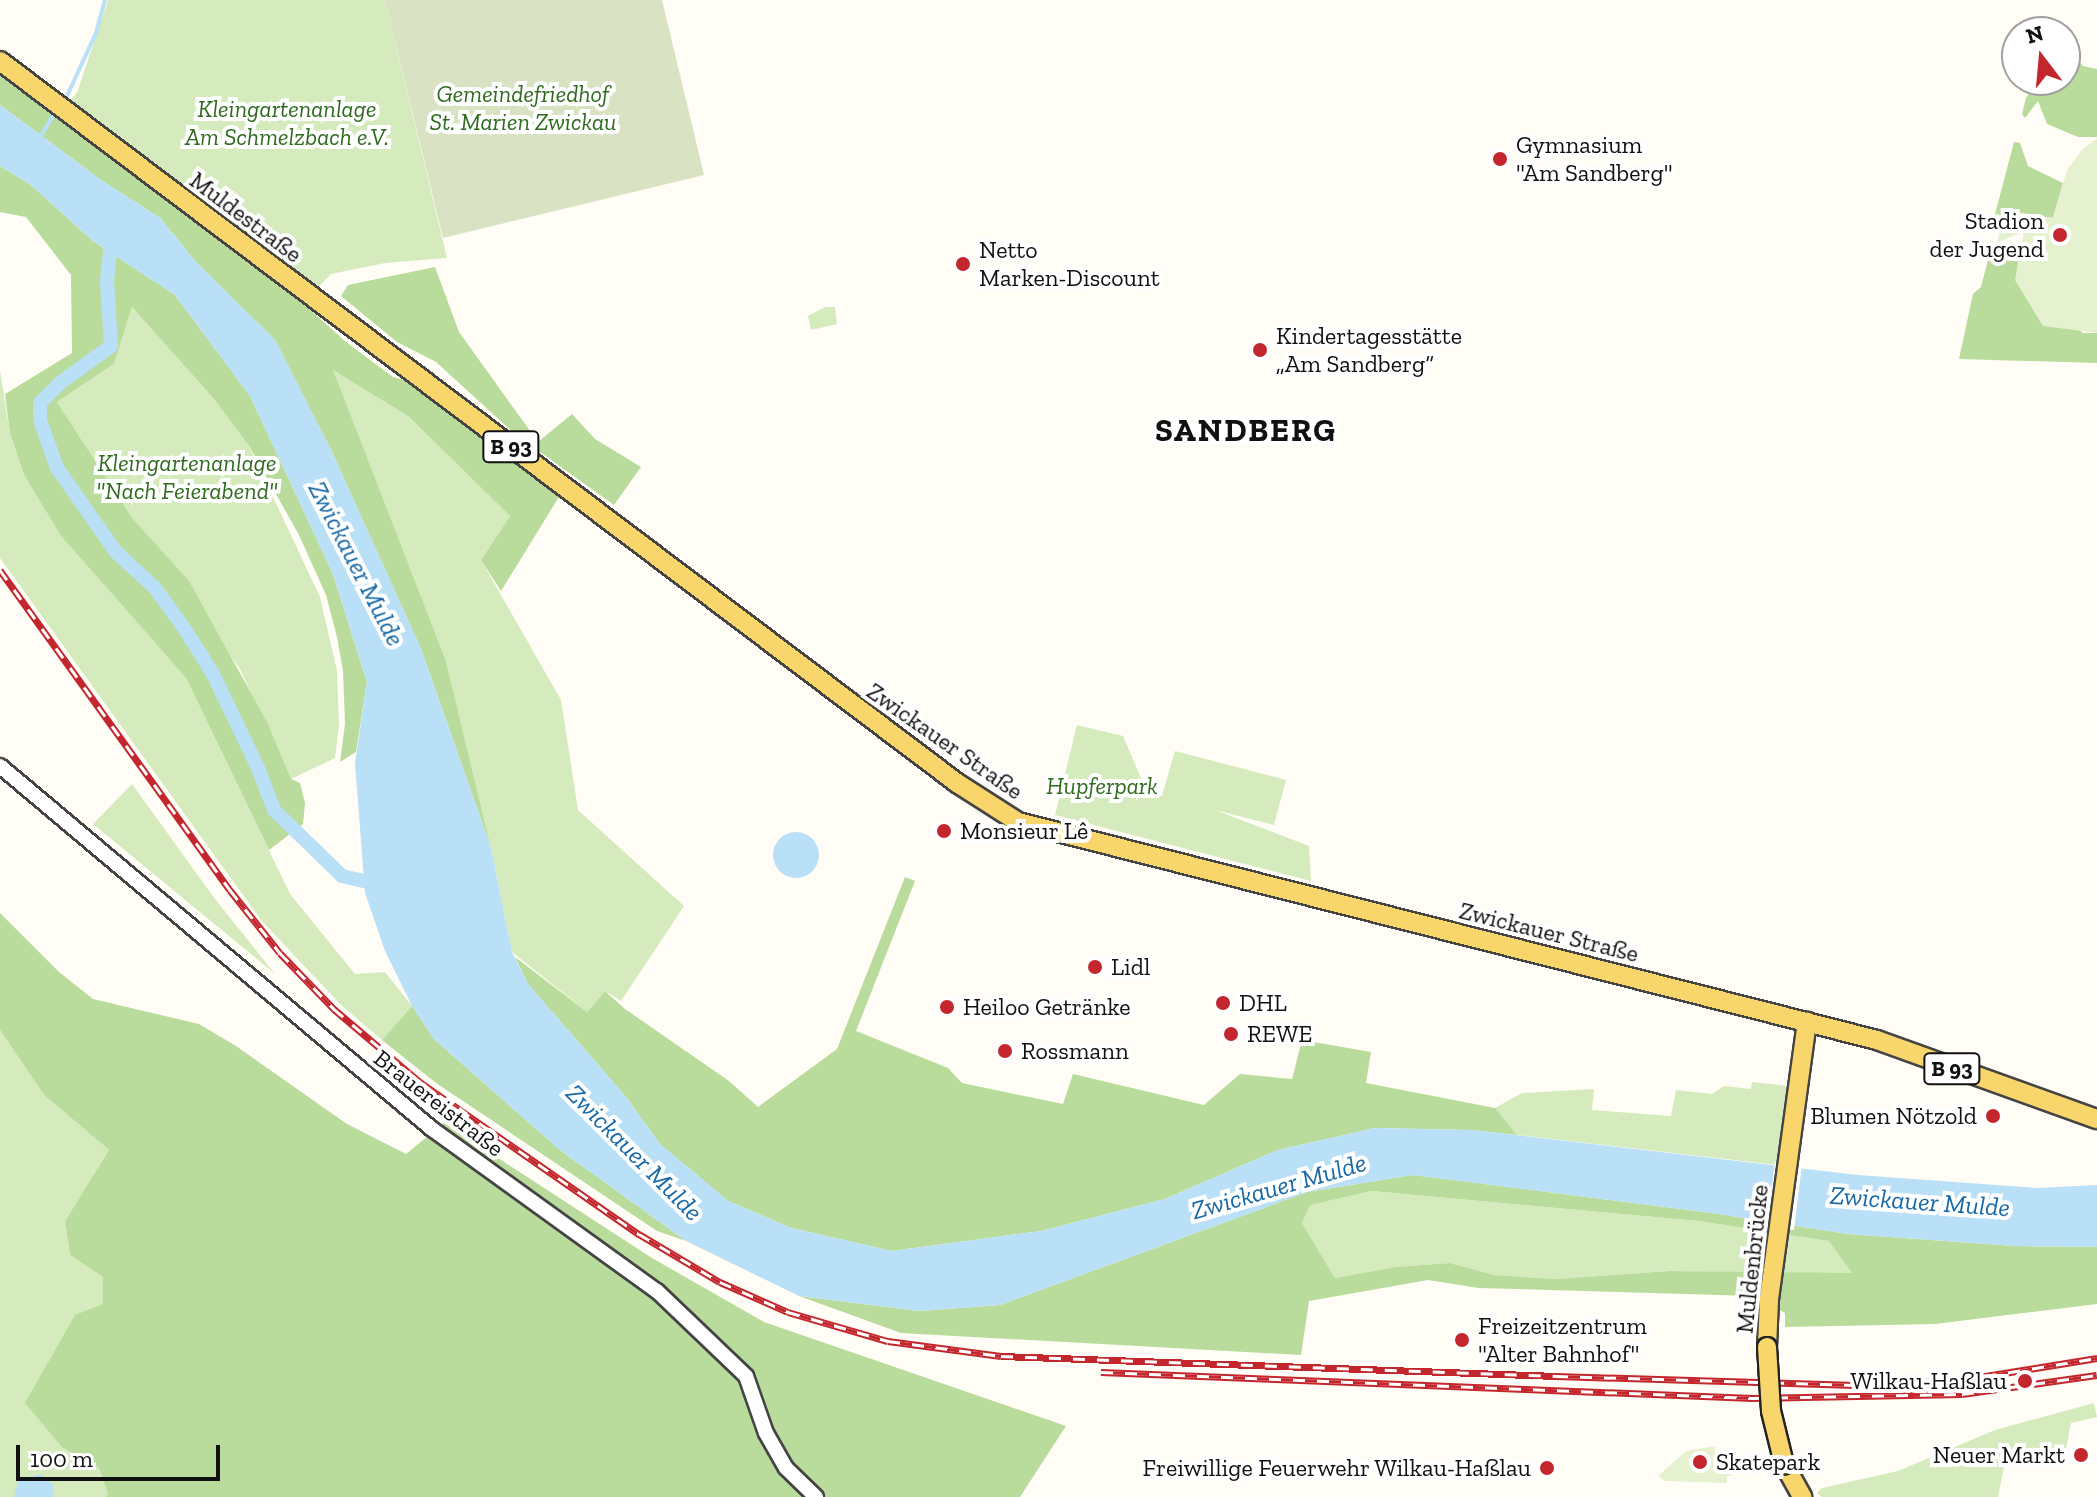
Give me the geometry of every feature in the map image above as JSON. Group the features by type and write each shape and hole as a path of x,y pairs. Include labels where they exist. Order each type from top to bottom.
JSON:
{"main road":[{"name":"Muldestraße","path":"0,61 311,295"},
{"name":"Zwickauer Straße","path":"311,295 957,783 1018,822 1807,1022"},
{"name":"Muldenbrücke","path":"1802,1497 1784,1464 1771,1411 1767,1347 1769,1299 1807,1022"},
{"name":"B 93","path":"1807,1022 1877,1040 2097,1119"}],"street":[{"name":"Brauereistraße","path":"0,766 432,1129 657,1291 746,1376 766,1433 786,1468 816,1497"}],"green space":[{"name":"Kleingartenanlage Am Schmelzbach e.V.","path":"108,0 385,0 447,258 385,263 331,274 311,295 65,110 78,90"},
{"name":"Gemeindefriedhof St. Marien Zwickau","path":"385,0 662,0 704,175 443,238"},
{"path":"2081,64 2097,69 2097,137 2078,137 2047,124 2038,101 2025,118 2022,114 2026,98 2081,96"},
{"path":"0,69 285,287 346,342 393,377 416,383 562,492 501,591 481,560 510,516 408,416 333,370 446,661 491,848 421,649 332,452 275,340 196,262 160,218 101,180 0,105"},
{"name":"Stadion der Jugend","path":"2097,138 2097,333 2043,326 2015,280 2024,231 1997,243 2005,210 2053,218 2067,170 2083,149"},
{"path":"2014,142 2020,143 2028,166 2063,183 2053,218 2005,211 2003,218 1994,218"},
{"path":"0,166 31,185 93,241 175,295 250,396 333,574 367,682 356,752 340,762 345,724 343,671 337,637 326,595 299,535 249,446 214,399 132,307 114,364 57,402 133,519 189,581 267,722 291,779 300,783 305,803 303,824 269,850 186,678 61,536 24,475 10,433 5,394 72,353 71,275 26,217 0,212"},
{"path":"1991,248 2020,248 2016,280 2083,333 2097,333 2097,363 1959,359 1973,294 1981,287"},
{"path":"435,267 459,332 538,442 572,414 595,439 641,467 614,505 515,434 436,362 397,342 341,296 348,285"},
{"name":"Kleingartenanlage \"Nach Feierabend\"","path":"132,307 214,399 249,446 320,597 337,671 339,724 335,758 291,779 240,669 133,519 57,402 114,364"},
{"path":"825,307 835,307 837,324 811,330 808,316"},
{"path":"332,369 408,416 510,516 481,560 561,700 578,810 684,906 621,1001 605,991 587,1012 512,952 491,848 446,661"},
{"path":"0,371 10,433 24,475 61,536 186,678 290,894 355,974 385,972 412,1006 382,1040 340,1004 261,920 0,558"},
{"name":"Hupferpark","path":"1077,725 1123,736 1146,790 1162,796 1175,751 1286,780 1274,825 1215,810 1309,846 1311,881 1055,815"},
{"path":"132,784 215,899 275,974 93,824"},
{"path":"905,877 915,881 856,1031 948,1068 962,1083 1063,1104 1073,1074 1204,1105 1240,1074 1292,1079 1302,1040 1371,1052 1366,1083 1495,1108 1517,1135 1472,1130 1375,1128 1278,1150 1165,1199 1041,1231 892,1251 791,1228 728,1201 660,1144 626,1097 528,984 515,957 587,1012 605,991 625,1009 729,1081 758,1107 837,1049"},
{"path":"0,913 59,972 93,999 199,1024 236,1046 347,1124 406,1154 444,1123 652,1258 764,1322 1066,1426 1020,1497 105,1497 108,1494 99,1468 62,1447 25,1403 75,1315 103,1304 103,1277 70,1255 65,1221 109,1150 44,1095 0,1030"},
{"path":"412,1006 434,1039 560,1150 686,1241 657,1231 436,1083 382,1040"},
{"path":"0,1030 44,1095 109,1150 65,1221 70,1255 103,1277 104,1304 62,1446 99,1468 108,1494 105,1497 0,1497"},
{"path":"1752,1082 1798,1087 1787,1166 1517,1135 1495,1108 1522,1093 1594,1089 1592,1110 1671,1116 1676,1090 1712,1094 1724,1086 1751,1089"},
{"path":"1413,1175 1712,1213 1848,1234 2015,1246 2097,1247 2097,1304 1935,1324 1785,1327 1785,1313 1753,1296 1479,1288 1428,1280 1309,1301 1301,1355 901,1333 799,1296 920,1311 1000,1305 1307,1192","holes":["1372,1191 1698,1221 1829,1241 1852,1273 1669,1271 1556,1279 1494,1275 1450,1263 1395,1267 1335,1278 1302,1223 1310,1205"]},
{"path":"1372,1191 1698,1221 1830,1241 1853,1274 1669,1271 1556,1279 1494,1275 1450,1263 1395,1267 1335,1278 1302,1223 1309,1205"},
{"path":"2094,1403 2097,1417 2071,1423 2063,1464 2060,1456 2050,1450 2036,1448 2016,1455 2004,1467 1998,1497 1822,1497 1817,1493 1822,1488 1898,1471 1995,1430"},
{"name":"Skatepark","path":"1715,1446 1715,1456 1730,1457 1731,1476 1727,1476 1727,1483 1665,1481 1658,1476 1686,1451"}],"water":[{"name":"Zwickauer Mulde","path":"0,105 101,180 160,218 196,262 275,340 332,452 421,649 491,848 512,952 528,984 626,1097 660,1144 728,1201 791,1228 892,1251 1041,1231 1165,1199 1278,1150 1375,1128 1472,1130 1858,1175 2037,1188 2097,1185 2097,1247 2015,1246 1848,1234 1712,1213 1413,1175 1307,1192 1000,1305 920,1311 799,1296 686,1241 560,1150 434,1039 412,1006 385,951 365,893 355,763 367,682 333,574 250,396 175,295 93,241 31,185 0,166"},
{"path":"796,832 812,839 819,855 812,871 796,878 780,871 773,855 780,839"},
{"path":"40,1474 53,1485 54,1497 14,1497 18,1481"}],"pier":[{"path":"1775,1161 1802,1164 1794,1230 1767,1226"}],"waterway":[{"path":"67,96 96,33 105,0"},
{"path":"39,139 56,111"},
{"path":"110,252 107,280 111,346 60,383 40,403 40,420 57,468 116,552 155,588 186,631 213,674 258,768 274,810 342,876 364,881"}],"railway":[{"path":"0,570 230,890 280,953 334,1009 420,1082 639,1234 720,1282 788,1312 888,1341 1001,1356 1556,1376 1864,1385 1961,1380 2097,1358"},
{"path":"1101,1372 1752,1398 1962,1394 2097,1375"}],"place":[{"name":"Gymnasium \"Am Sandberg\"","path":"1500,159"},
{"name":"Stadion der Jugend","path":"2060,235"},
{"name":"Netto Marken-Discount","path":"963,264"},
{"name":"Kindertagesstätte „Am Sandberg“","path":"1260,350"},
{"name":"Monsieur Lê","path":"944,831"},
{"name":"Lidl","path":"1095,967"},
{"name":"DHL","path":"1223,1003"},
{"name":"Heiloo Getränke","path":"947,1007"},
{"name":"REWE","path":"1231,1034"},
{"name":"Rossmann","path":"1005,1051"},
{"name":"Blumen Nötzold","path":"1993,1116"},
{"name":"Freizeitzentrum \"Alter Bahnhof\"","path":"1462,1340"},
{"name":"Wilkau-Haßlau","path":"2025,1381"},
{"name":"Neuer Markt","path":"2081,1455"},
{"name":"Skatepark","path":"1700,1462"},
{"name":"Freiwillige Feuerwehr Wilkau-Haßlau","path":"1547,1468"}],"district":[{"name":"SANDBERG","path":"1246,430"}]}
